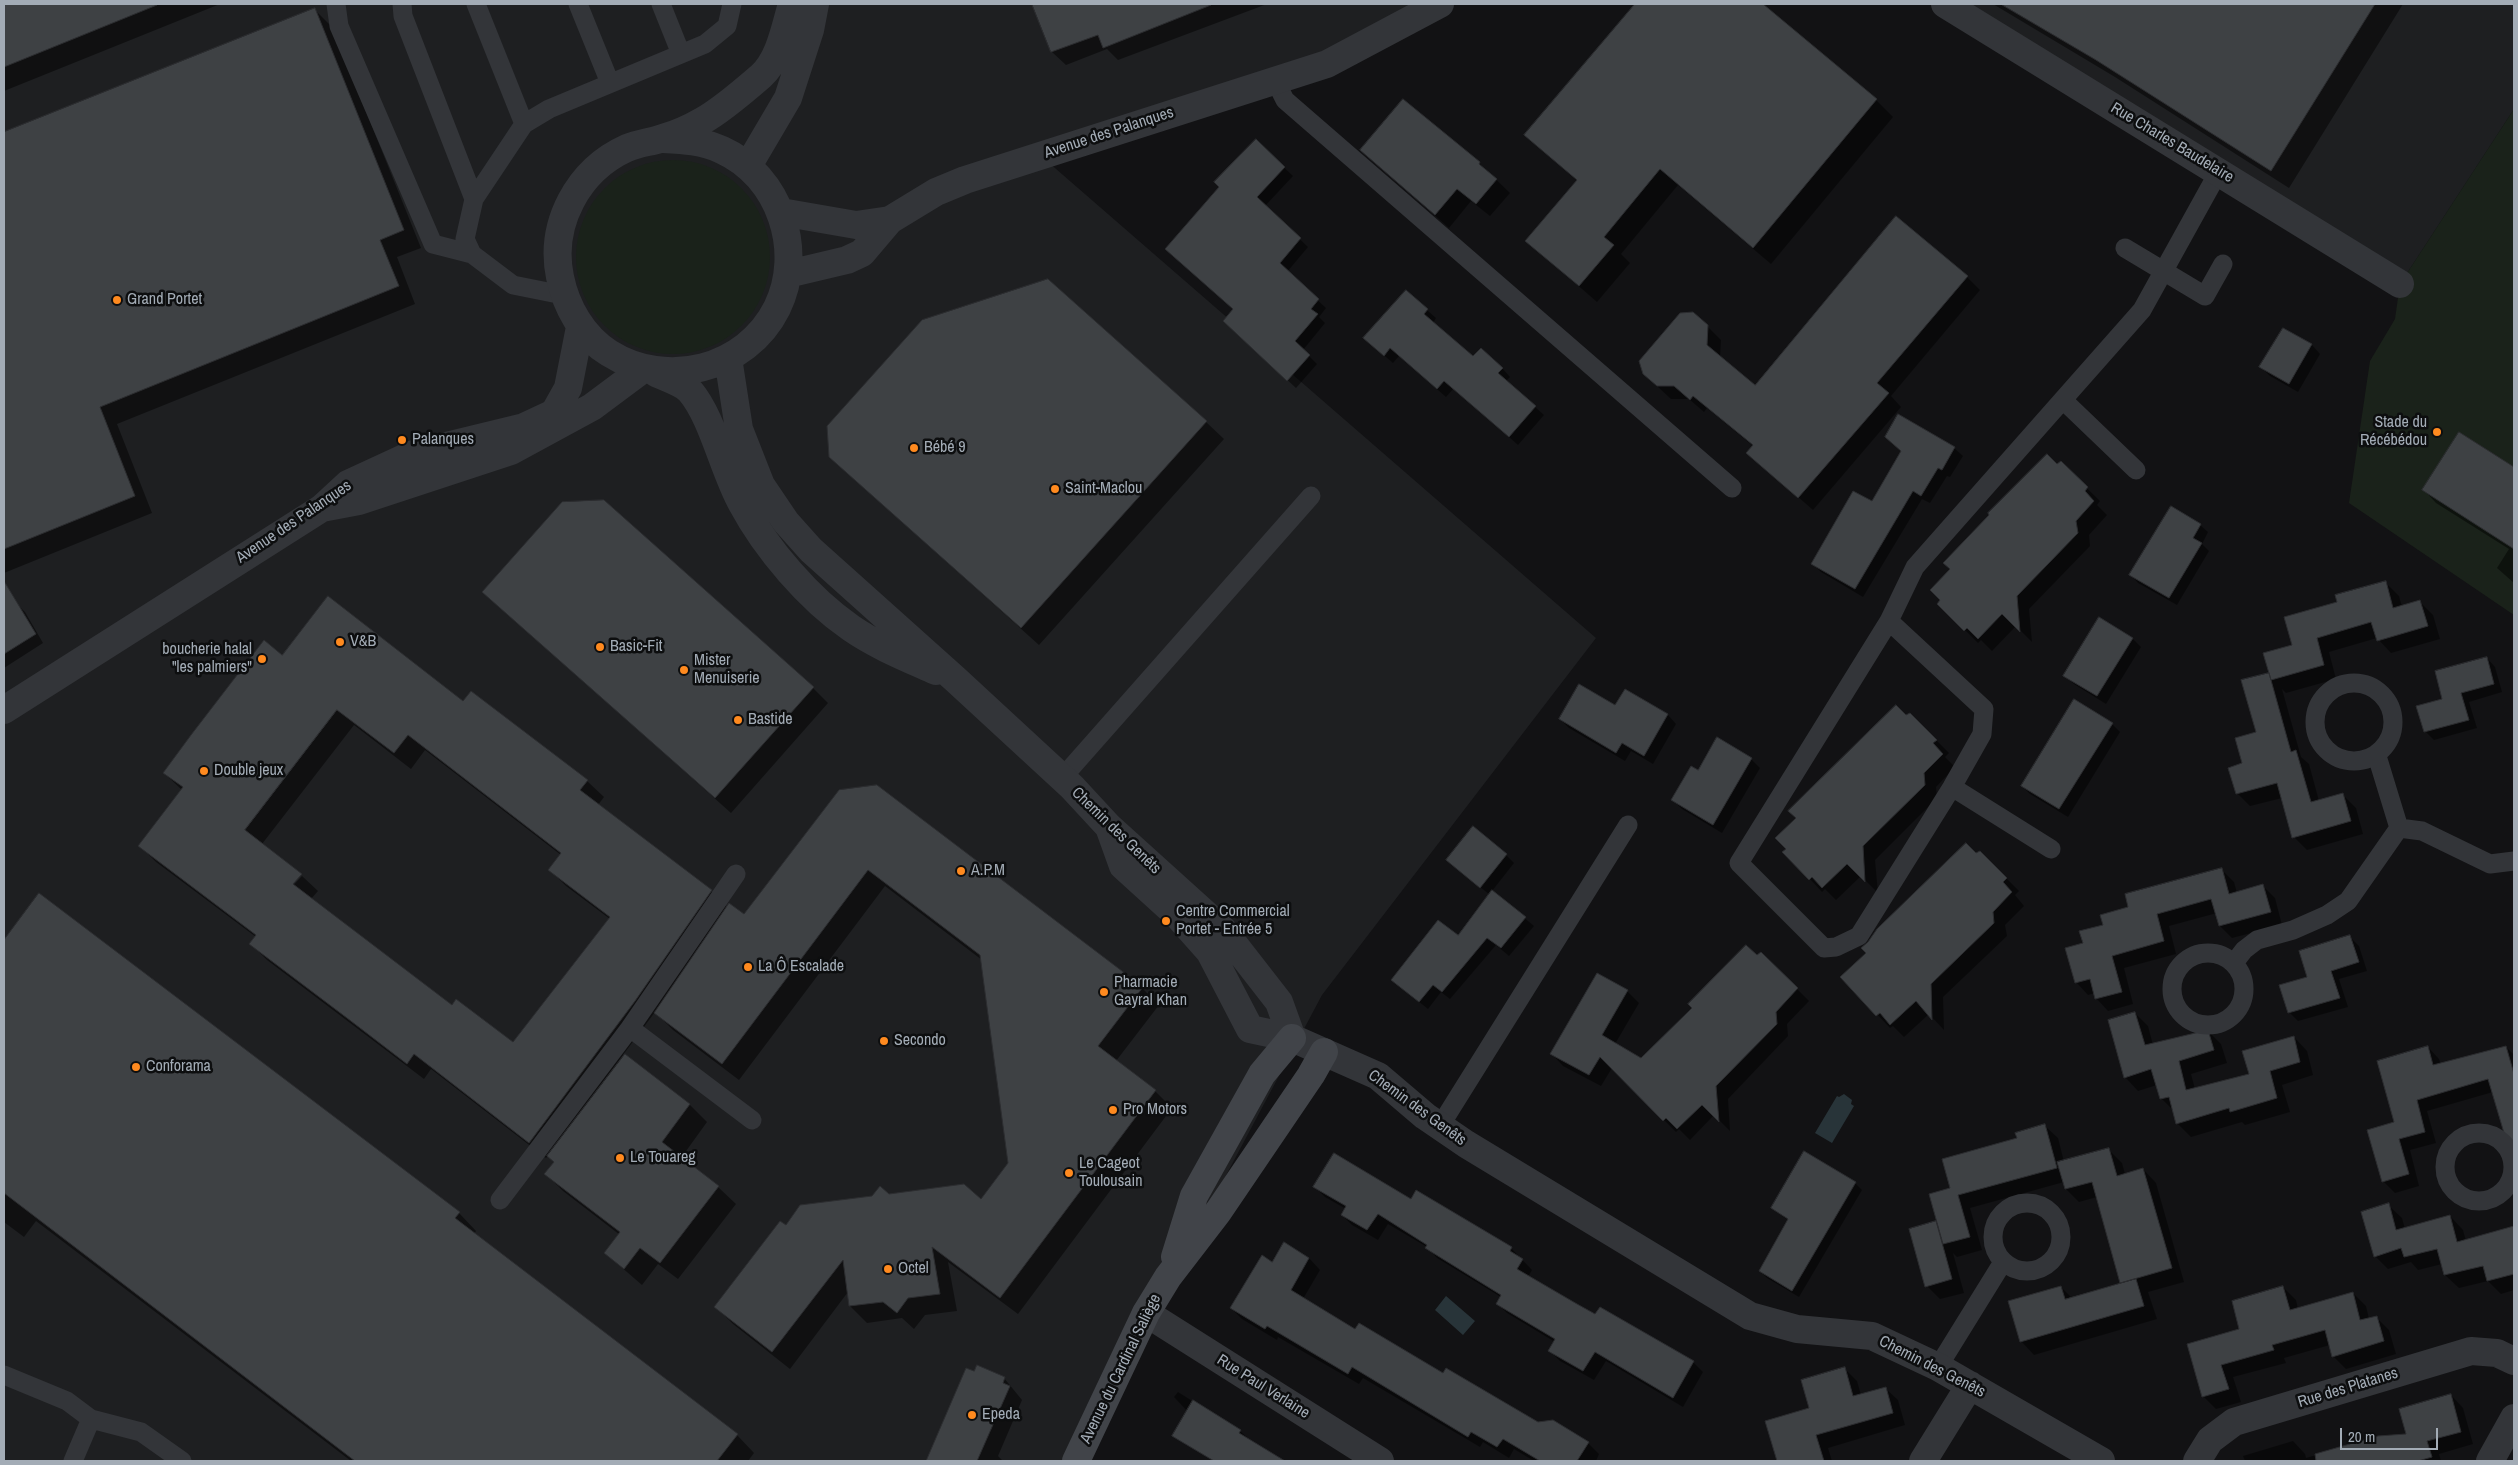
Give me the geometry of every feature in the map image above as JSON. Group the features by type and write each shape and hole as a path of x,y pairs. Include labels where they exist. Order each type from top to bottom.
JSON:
{"main road":[{"path":"1168,1277 1194,1196 1262,1074 1292,1038"},
{"path":"1168,1277 1218,1212 1311,1075 1324,1052"},
{"name":"Avenue du Cardinal Saliège","path":"1076,1461 1146,1312 1168,1277"}],"street":[{"path":"792,4 777,50 763,74 703,121 663,138 628,147 598,166 574,192 560,225 556,260 563,295 580,327 608,353 689,389 704,415 724,468 742,506 786,568 812,596 851,628 893,652 955,679"},
{"path":"748,166 788,98 810,30 815,4"},
{"name":"Avenue des Palanques","path":"788,274 847,260 862,253 890,220 936,192 984,172 1328,64 1440,4"},
{"name":"Rue Charles Baudelaire","path":"1945,4 2400,284"},
{"path":"322,508 359,501 511,451 592,407 646,369 676,372 703,369 728,358 756,337 777,308 788,274 788,243 781,212 767,187 748,166 722,150 693,140 663,138"},
{"path":"781,212 856,225 890,220"},
{"name":"Avenue des Palanques","path":"4,710 322,508 348,484 412,454 524,427 554,413 568,388 580,327"},
{"name":"Chemin des Genêts","path":"728,358 740,429 761,484 786,522 811,550 955,679 1062,778 1109,827 1222,930 1279,1002 1292,1038 1378,1076 1425,1116 1440,1126 1750,1316 1797,1330 1872,1336 1938,1367 2101,1461"},
{"path":"1109,827 1123,866 1178,916 1210,952 1250,1029 1292,1038"},
{"name":"Rue Paul Verlaine","path":"1146,1312 1380,1461"},
{"name":"Rue des Platanes","path":"2197,1461 2210,1440 2234,1422 2472,1351 2497,1353 2514,1361"},
{"path":"1923,1461 1970,1385"},
{"path":"2490,1461 2514,1418"}],"lane":[{"path":"336,4 339,26 433,244 472,254 513,285 563,295"},
{"path":"402,4 403,16 474,199"},
{"path":"476,4 524,124"},
{"path":"578,4 610,83"},
{"path":"661,4 681,54"},
{"path":"472,254 465,238 474,199 524,124 549,109 705,44 727,26 732,4"},
{"path":"1275,80 1286,100 1732,488"},
{"path":"1889,621 1984,709 1982,734 1952,787 1859,936 1836,948 1824,948 1739,863 1889,621 1915,567 2142,310 2219,171"},
{"path":"2125,248 2205,296 2223,264"},
{"path":"2063,400 2136,470"},
{"path":"1062,778 1310,496"},
{"path":"2345,683 2369,685 2387,699 2394,719 2391,738 2377,756 2351,762 2328,753 2314,728 2316,707 2325,694 2345,683"},
{"path":"2377,756 2398,828"},
{"path":"1952,787 2051,849"},
{"path":"1440,1126 1628,825"},
{"path":"2398,828 2422,831 2490,864 2514,861"},
{"path":"2234,963 2244,950 2257,940 2293,930 2327,916 2348,901 2398,828"},
{"path":"500,1200 630,1028 736,874"},
{"path":"630,1028 752,1120"},
{"path":"1938,1367 2003,1262"},
{"path":"4,1375 67,1401 91,1420 141,1432 182,1461"},
{"path":"73,1461 91,1420"}],"shaded area":[{"path":"4,4 1440,4 1327,64 1040,155 1596,638 1322,995 1074,1461 4,1461"},
{"path":"1945,4 2514,4 2514,109 2400,284"},
{"name":"Stade du Récébédou","path":"2514,109 2514,615 2349,503 2370,361 2395,319 2400,284"},
{"path":"673,160 701,164 719,172 734,182 748,196 758,211 766,229 770,257 766,285 758,303 748,318 734,332 719,342 701,350 673,354 645,350 627,342 612,332 598,318 588,303 580,285 576,257 580,229 588,211 598,196 612,182 627,172 645,164"},
{"path":"1844,1094 1852,1100 1851,1104 1854,1106 1832,1143 1815,1133 1837,1096 1839,1097"},
{"path":"1446,1296 1475,1321 1463,1335 1435,1310"}],"building":[{"path":"4,4 157,4 157,5 4,67"},
{"path":"1032,4 1211,5 1103,48 1098,35 1051,52"},
{"path":"1635,4 1763,4 1877,99 1753,248 1660,169 1604,237 1614,245 1579,286 1525,241 1577,180 1524,135"},
{"path":"2001,4 2375,4 2271,171 2096,60"},
{"name":"Grand Portet","path":"315,8 404,230 380,240 399,286 100,407 135,496 4,549 4,132"},
{"path":"1403,99 1480,162 1479,164 1497,179 1476,204 1457,189 1435,215 1360,150"},
{"path":"1256,139 1285,167 1257,197 1301,238 1280,263 1319,299 1311,309 1318,314 1295,341 1310,355 1287,381 1223,321 1233,309 1165,249 1219,187 1214,182"},
{"path":"1896,216 1968,276 1877,383 1889,393 1798,498 1746,453 1753,445 1693,396 1690,400 1674,386 1657,386 1643,374 1639,361 1680,313 1693,312 1708,325 1707,345 1755,385"},
{"name":"Saint-Maclou","path":"1048,279 1207,421 1021,628 829,457 827,426 922,320"},
{"path":"1406,290 1428,309 1424,314 1473,356 1481,348 1503,368 1498,373 1536,406 1509,437 1444,381 1437,389 1390,348 1384,356 1363,338"},
{"path":"2283,328 2312,344 2289,384 2259,367"},
{"path":"1898,414 1955,447 1942,470 1938,468 1921,496 1913,491 1855,589 1811,564 1853,491 1872,501 1901,451 1885,437"},
{"path":"2459,432 2514,467 2514,549 2422,490"},
{"path":"2047,454 2057,464 2061,461 2088,487 2085,491 2094,501 2076,521 2078,533 2017,596 2020,632 2002,614 1978,639 1967,628 1964,631 1937,604 1940,600 1930,590 1950,569 1943,563 1989,515 1988,513"},
{"path":"604,500 814,687 715,798 482,592 562,502"},
{"path":"2171,506 2201,524 2193,538 2202,543 2169,598 2129,575"},
{"path":"4,581 36,634 4,654"},
{"path":"2386,581 2393,608 2420,600 2428,626 2377,641 2371,622 2317,638 2324,665 2271,680 2263,653 2292,645 2284,617 2337,602 2335,595"},
{"path":"328,596 463,701 471,691 588,780 580,790 712,890 635,1001 529,1143 414,1054 407,1064 249,944 256,935 138,846 183,787 163,773 191,735 264,640 282,655","holes":["337,710 394,753 408,735 561,853 548,870 610,917 513,1042 456,999 452,1005 293,884 302,874 245,830"]},
{"path":"2099,617 2133,638 2097,696 2063,676"},
{"path":"2487,657 2494,684 2461,693 2469,720 2424,732 2416,706 2442,699 2435,671"},
{"path":"2269,673 2291,752 2296,750 2311,802 2343,793 2351,821 2292,838 2277,783 2236,794 2228,768 2242,763 2235,738 2256,732 2241,680"},
{"path":"1579,684 1615,705 1625,689 1668,714 1644,756 1622,743 1616,753 1559,719"},
{"path":"2074,699 2113,723 2059,809 2021,786"},
{"path":"1896,705 1906,715 1910,713 1937,740 1933,743 1943,754 1924,773 1925,785 1863,846 1865,882 1847,864 1822,888 1812,877 1809,880 1782,852 1786,849 1775,838 1796,818 1788,811"},
{"path":"1717,737 1752,758 1713,825 1671,800 1691,766 1698,770"},
{"path":"877,785 1143,987 1098,1046 1156,1090 1000,1298 932,1247 940,1294 908,1298 897,1313 883,1302 849,1306 843,1260 772,1352 714,1307 780,1221 786,1225 800,1205 872,1196 880,1186 889,1194 964,1184 981,1199 1008,1163 980,955 868,870 722,1064 654,1013 729,903 744,914 839,790"},
{"path":"1473,826 1507,854 1480,888 1446,860"},
{"path":"1966,843 1976,853 1980,851 2007,878 2003,882 2012,892 1993,912 1994,923 1931,984 1932,1020 1916,1001 1890,1025 1880,1013 1876,1016 1840,977 1866,953 1861,948 1877,929"},
{"path":"2222,868 2229,894 2263,884 2271,912 2219,926 2211,899 2157,914 2164,941 2112,956 2122,992 2095,999 2090,979 2075,983 2065,948 2083,943 2079,931 2103,925 2100,915 2128,907 2125,894"},
{"path":"1492,890 1526,917 1501,948 1487,938 1442,992 1433,985 1419,1002 1391,980 1438,920 1458,935"},
{"name":"Conforama","path":"39,893 460,1212 455,1218 738,1434 717,1461 355,1461 4,1193 4,940"},
{"path":"2350,935 2359,962 2331,971 2340,998 2288,1013 2279,985 2307,977 2299,951"},
{"path":"1746,945 1757,955 1761,952 1798,988 1776,1012 1777,1024 1716,1086 1719,1122 1702,1105 1677,1129 1666,1118 1663,1121 1600,1057 1589,1075 1550,1054 1597,973 1628,990 1602,1035 1641,1058 1692,1008 1688,1004"},
{"path":"2135,1012 2145,1045 2208,1030 2214,1050 2179,1061 2186,1090 2249,1074 2242,1051 2294,1036 2300,1062 2270,1071 2277,1098 2230,1112 2229,1108 2176,1124 2169,1097 2160,1099 2151,1069 2124,1078 2108,1020"},
{"path":"2428,1046 2433,1065 2506,1046 2514,1074 2514,1142 2507,1143 2488,1079 2417,1100 2425,1132 2399,1139 2409,1174 2382,1182 2367,1130 2394,1122 2377,1061"},
{"name":"Le Touareg","path":"625,1054 690,1104 662,1142 719,1186 660,1263 640,1248 624,1269 604,1253 620,1232 544,1174 554,1162 547,1156"},
{"path":"2045,1124 2057,1168 1958,1195 1970,1237 1943,1244 1929,1194 1950,1188 1942,1159 2017,1138 2015,1133"},
{"path":"2109,1148 2117,1176 2143,1168 2172,1268 2120,1283 2092,1182 2065,1189 2057,1162"},
{"path":"1804,1151 1856,1182 1792,1291 1759,1271 1788,1219 1771,1208"},
{"path":"1334,1153 1411,1199 1416,1190 1512,1247 1510,1251 1523,1259 1517,1269 1577,1304 1595,1314 1600,1307 1694,1361 1673,1398 1595,1352 1583,1371 1548,1351 1555,1339 1496,1304 1501,1295 1425,1248 1427,1245 1378,1214 1367,1230 1341,1215 1346,1206 1313,1187"},
{"path":"2389,1203 2396,1230 2450,1215 2457,1242 2514,1226 2514,1274 2487,1281 2483,1266 2444,1275 2437,1249 2404,1257 2401,1248 2374,1257 2361,1212"},
{"path":"1936,1221 1952,1279 1925,1287 1909,1229"},
{"path":"1284,1242 1309,1258 1291,1290 1355,1329 1359,1323 1443,1373 1446,1368 1538,1422 1553,1420 1589,1442 1577,1461 1540,1461 1503,1439 1497,1447 1471,1432 1468,1437 1352,1367 1348,1374 1267,1326 1265,1329 1230,1308 1262,1255 1272,1262"},
{"path":"2136,1279 2144,1306 2020,1342 2008,1301 2061,1286 2065,1299"},
{"path":"2283,1286 2290,1310 2353,1292 2360,1320 2377,1316 2384,1341 2332,1357 2325,1330 2272,1345 2274,1350 2221,1365 2229,1389 2202,1397 2187,1344 2239,1329 2232,1301"},
{"name":"Epeda","path":"977,1365 1005,1377 1003,1383 1010,1386 977,1461 926,1461 966,1368 974,1371"},
{"path":"1845,1367 1853,1396 1886,1387 1893,1413 1816,1435 1824,1461 1777,1461 1765,1421 1809,1408 1801,1380"},
{"path":"2451,1394 2461,1432 2427,1441 2432,1457 2418,1461 2316,1461 2315,1454 2378,1436 2406,1434 2399,1409"},
{"path":"1193,1400 1241,1430 1239,1433 1285,1461 1214,1461 1172,1436"}],"place":[{"name":"Grand Portet","path":"117,300"},
{"name":"Stade du Récébédou","path":"2437,432"},
{"name":"Palanques","path":"402,440"},
{"name":"Bébé 9","path":"914,448"},
{"name":"Saint-Maclou","path":"1055,489"},
{"name":"V&B","path":"340,642"},
{"name":"Basic-Fit","path":"600,647"},
{"name":"boucherie halal \"les palmiers\"","path":"262,659"},
{"name":"Mister Menuiserie","path":"684,670"},
{"name":"Bastide","path":"738,720"},
{"name":"Double jeux","path":"204,771"},
{"name":"A.P.M","path":"961,871"},
{"name":"Centre Commercial Portet - Entrée 5","path":"1166,921"},
{"name":"La Ô Escalade","path":"748,967"},
{"name":"Pharmacie Gayral Khan","path":"1104,992"},
{"name":"Secondo","path":"884,1041"},
{"name":"Conforama","path":"136,1067"},
{"name":"Pro Motors","path":"1113,1110"},
{"name":"Le Touareg","path":"620,1158"},
{"name":"Le Cageot Toulousain","path":"1069,1173"},
{"name":"Octel","path":"888,1269"},
{"name":"Epeda","path":"972,1415"}]}
